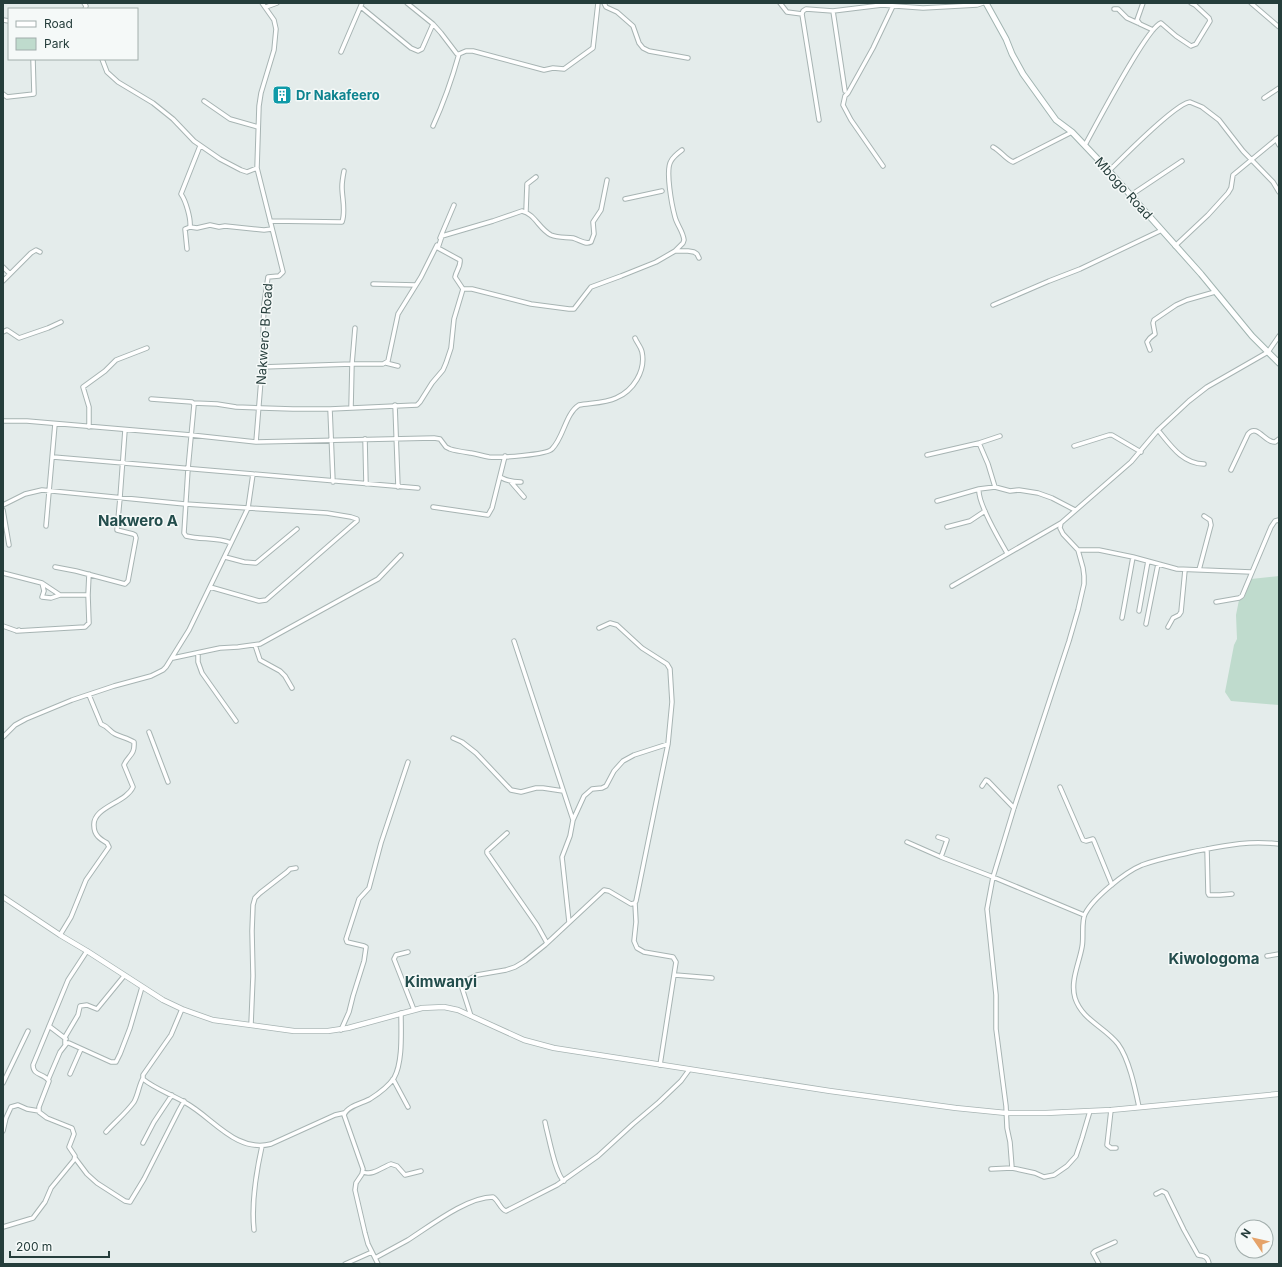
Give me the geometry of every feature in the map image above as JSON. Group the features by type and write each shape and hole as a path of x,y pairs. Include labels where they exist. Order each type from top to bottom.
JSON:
{"main road":[{"name":"Mbogo Road","path":"985,3 1006,39 1023,74 1056,120 1072,132 1109,171 1279,363"}],"street":[{"path":"188,249 185,229 190,227 197,228 210,225 264,230 272,229 257,168 259,106 261,93 274,50 276,29 274,20 262,3"},
{"path":"266,7 277,3"},
{"path":"407,3 432,24 441,33 456,54 459,54"},
{"path":"459,54 466,51 473,51 544,70 553,68 564,69 593,48 598,3"},
{"path":"604,3 606,7 617,12 633,26 639,43 643,48 649,51 688,58"},
{"path":"780,3 787,12 802,14"},
{"path":"913,3 913,8"},
{"path":"818,120 802,14 803,11 806,9 833,11 882,5 913,8 977,5 985,3"},
{"path":"1138,23 1137,20 1143,3"},
{"path":"1085,145 1113,94 1153,30 1159,23 1191,46 1196,44 1210,21 1209,18 1191,3"},
{"path":"1251,3 1279,27"},
{"path":"341,52 362,5 411,48 418,51 422,49 432,24"},
{"path":"883,166 851,120 843,105 845,96 873,48 893,6"},
{"path":"1114,9 1118,9 1127,18 1153,30"},
{"path":"833,11 845,91"},
{"path":"432,126 451,82 459,54"},
{"path":"3,94 7,96 34,94 34,60"},
{"path":"102,60 104,68 110,77 164,110 190,139 200,146 243,171 247,172 257,168"},
{"path":"1264,98 1279,88"},
{"path":"204,100 230,119 258,127"},
{"path":"1109,171 1164,119 1187,102 1190,102 1202,107 1219,120 1243,151 1273,182 1279,192"},
{"path":"993,147 1013,162 1072,132"},
{"path":"1176,246 1228,193 1231,188 1233,175 1277,138 1279,144"},
{"path":"190,227 191,222 184,198 181,194 200,146"},
{"path":"463,289 472,289 531,304 574,309 590,287 656,262 675,251 684,240 674,216 668,174 671,160 682,150"},
{"path":"1131,195 1182,161"},
{"path":"270,221 342,222 342,186 344,171"},
{"path":"526,212 527,184 536,177"},
{"path":"463,289 455,277 460,260 438,248 442,236 522,211 533,217 545,231 552,236 574,239 589,244 592,242 593,222 601,210 607,180"},
{"path":"625,199 662,191"},
{"path":"386,363 390,358 398,314 435,251 454,205"},
{"name":"Nakwero B Road","path":"256,442 262,367 264,304 268,277 279,276 282,272 272,229"},
{"path":"993,305 1080,269 1162,230"},
{"path":"3,281 31,253 36,250 40,252"},
{"path":"675,251 694,252 699,258"},
{"path":"3,267 10,274"},
{"path":"372,284 416,285"},
{"path":"151,399 259,408 330,409 417,405 443,370 451,348 454,318 463,289"},
{"path":"1150,350 1148,342 1155,334 1153,323 1154,320 1176,305 1187,300 1215,292"},
{"path":"3,332 8,330 19,338 61,322"},
{"path":"351,408 355,328"},
{"path":"952,586 1007,553 1061,524 1141,452 1158,430 1196,394 1268,352 1279,336"},
{"path":"3,421 28,421 256,442 434,438 440,439 446,447 453,450 488,457 544,453 550,451 561,437 569,417 575,407 615,399 632,387 641,370 643,360 642,350 635,338"},
{"path":"89,427 89,407 82,387 105,371 116,360 147,348"},
{"path":"262,367 386,363 398,366"},
{"path":"193,403 183,529 185,535 191,538 223,540 232,543"},
{"path":"395,405 398,487"},
{"path":"330,409 333,482"},
{"path":"46,526 55,424"},
{"path":"55,568 89,574 125,584 128,581 136,538 133,534 117,530 125,430"},
{"path":"1158,430 1178,454 1196,464 1204,464"},
{"path":"1231,470 1248,434 1252,430 1259,433 1271,442 1275,442 1279,439"},
{"path":"1074,446 1112,435 1141,452"},
{"path":"927,455 979,443 1000,436"},
{"path":"365,440 366,484"},
{"path":"979,443 988,464 995,487"},
{"path":"433,507 488,514 492,508 505,456"},
{"path":"53,457 333,482 418,488"},
{"path":"3,737 22,720 114,686 158,673 166,667 189,630 248,508 253,474"},
{"path":"500,477 511,482 521,482"},
{"path":"511,482 524,497"},
{"path":"937,501 979,489 995,487 1010,491 1019,490 1038,493 1052,498 1075,510"},
{"path":"979,489 978,494 985,511 1007,553"},
{"path":"3,505 25,494 42,490 185,504 327,513 356,518 358,520 266,600 260,601 210,587"},
{"path":"3,510 9,545"},
{"path":"947,527 970,521 985,511"},
{"path":"1199,570 1212,525 1210,520 1204,516"},
{"path":"1216,602 1241,597 1271,527 1275,521 1279,520"},
{"path":"1012,1168 996,1029 996,995 987,909 993,877 1014,808 1044,721 1078,610 1084,568 1078,550 1063,534 1060,528 1061,524"},
{"path":"225,557 244,562 256,563 297,529"},
{"path":"1078,550 1099,550 1133,557 1177,569 1251,572"},
{"path":"173,658 220,648 260,644 378,579 401,555"},
{"path":"1122,618 1133,557"},
{"path":"1139,611 1148,561"},
{"path":"1146,624 1158,564"},
{"path":"1168,627 1172,618 1179,615 1181,612 1186,570"},
{"path":"3,573 42,583 60,595"},
{"path":"3,626 18,631 85,627 89,623 89,574"},
{"path":"42,583 44,591 42,597 51,598 60,595 88,595"},
{"path":"599,628 610,623 617,625 642,648 669,666 672,702 668,744 639,889 634,903 636,922 634,941 637,948 644,952 673,957 676,962 660,1065"},
{"path":"514,641 573,820"},
{"path":"255,645 260,660 285,676 292,688"},
{"path":"198,653 198,662 202,674 236,721"},
{"path":"60,935 71,918 86,880 109,847 108,844 100,840 96,834 94,824 95,819 101,812 127,795 133,787 124,765 131,756 134,749 134,742 130,739 115,734 107,726 101,724 89,696"},
{"path":"148,732 168,782"},
{"path":"453,738 462,742 476,753 511,790 521,792 536,788 543,788 563,791"},
{"path":"569,922 562,857 570,836 573,820 586,794 592,789 606,786 614,771 623,761 639,753 668,744"},
{"path":"341,1030 349,1012 366,951 366,947 347,942 346,939 359,899 369,888 408,762"},
{"path":"982,786 984,781 988,781 1014,808"},
{"path":"1060,787 1083,840 1086,841 1093,839 1112,885"},
{"path":"507,833 487,851 487,853 537,925 547,943"},
{"path":"938,836 948,840 941,857"},
{"path":"907,842 1084,915"},
{"path":"1139,1107 1129,1069 1118,1044 1088,1018 1080,1008 1073,991 1074,977 1082,947 1084,915 1112,885 1141,865 1160,859 1236,843 1253,842 1279,844"},
{"path":"1207,849 1208,893 1211,896 1232,894"},
{"path":"251,1025 253,976 252,931 255,898 290,869 296,868"},
{"path":"471,1016 462,988 465,981 477,975 515,967 525,961 547,943 604,890 609,890 630,904 634,903"},
{"path":"3,897 142,987 182,1009 213,1020 294,1031 315,1032 341,1030 414,1010 430,1007 444,1007 458,1010 524,1040 538,1044 689,1070 868,1097 1006,1113 1111,1110 1279,1094"},
{"path":"48,1080 34,1072 33,1065 68,980 87,951"},
{"path":"408,952 396,955 394,959 414,1010"},
{"path":"1267,956 1279,954"},
{"path":"675,975 712,978"},
{"path":"39,1111 48,1080 64,1045 65,1037 78,1015 80,1006 87,1005 97,1010 124,976"},
{"path":"49,1026 65,1037 69,1043 111,1062 116,1062 130,1028 142,987"},
{"path":"106,1132 135,1100 141,1082 144,1078 143,1075 171,1035 182,1009"},
{"path":"144,1078 147,1082 184,1101 236,1139 254,1145 262,1146 271,1144 335,1115 344,1113 350,1108 376,1095 394,1079 397,1072 400,1054 401,1013"},
{"path":"3,1083 28,1031"},
{"path":"64,1045 69,1043"},
{"path":"70,1074 81,1049"},
{"path":"375,1258 407,1240 450,1212 467,1204 493,1197 497,1200 503,1210 506,1211 564,1181 598,1156 659,1102 681,1081 689,1070"},
{"path":"394,1079 408,1107"},
{"path":"143,1143 154,1122 172,1095"},
{"path":"3,1131 6,1118 11,1107 18,1105 27,1109 39,1111 47,1118 72,1128 74,1134 68,1147 74,1154 75,1158 97,1183 130,1202 144,1179 184,1101"},
{"path":"1111,1110 1107,1145 1111,1148 1116,1148"},
{"path":"992,1169 1012,1168 1035,1173 1044,1177 1054,1175 1072,1161 1079,1149 1090,1111"},
{"path":"344,1113 362,1166 363,1172 356,1183 355,1190 364,1233 378,1264"},
{"path":"546,1122 556,1167 560,1179 564,1181"},
{"path":"254,1230 253,1215 256,1178 262,1146"},
{"path":"3,1227 34,1218 45,1202 51,1188 75,1158"},
{"path":"363,1172 368,1174 372,1173 391,1164 396,1166 405,1175 421,1171"},
{"path":"1156,1194 1162,1191 1166,1194 1191,1244 1198,1254 1206,1257 1209,1264"},
{"path":"1099,1264 1094,1253 1095,1251 1115,1242"},
{"path":"345,1264 372,1252"}],"green space":[{"path":"1279,576 1279,705 1231,701 1225,692 1234,645 1237,639 1236,615 1239,600 1244,598 1251,579"}],"place":[{"name":"Dr Nakafeero","path":"282,95"}],"district":[{"name":"Nakwero A","path":"138,520"},
{"name":"Kiwologoma","path":"1214,958"},
{"name":"Kimwanyi","path":"441,981"}]}
